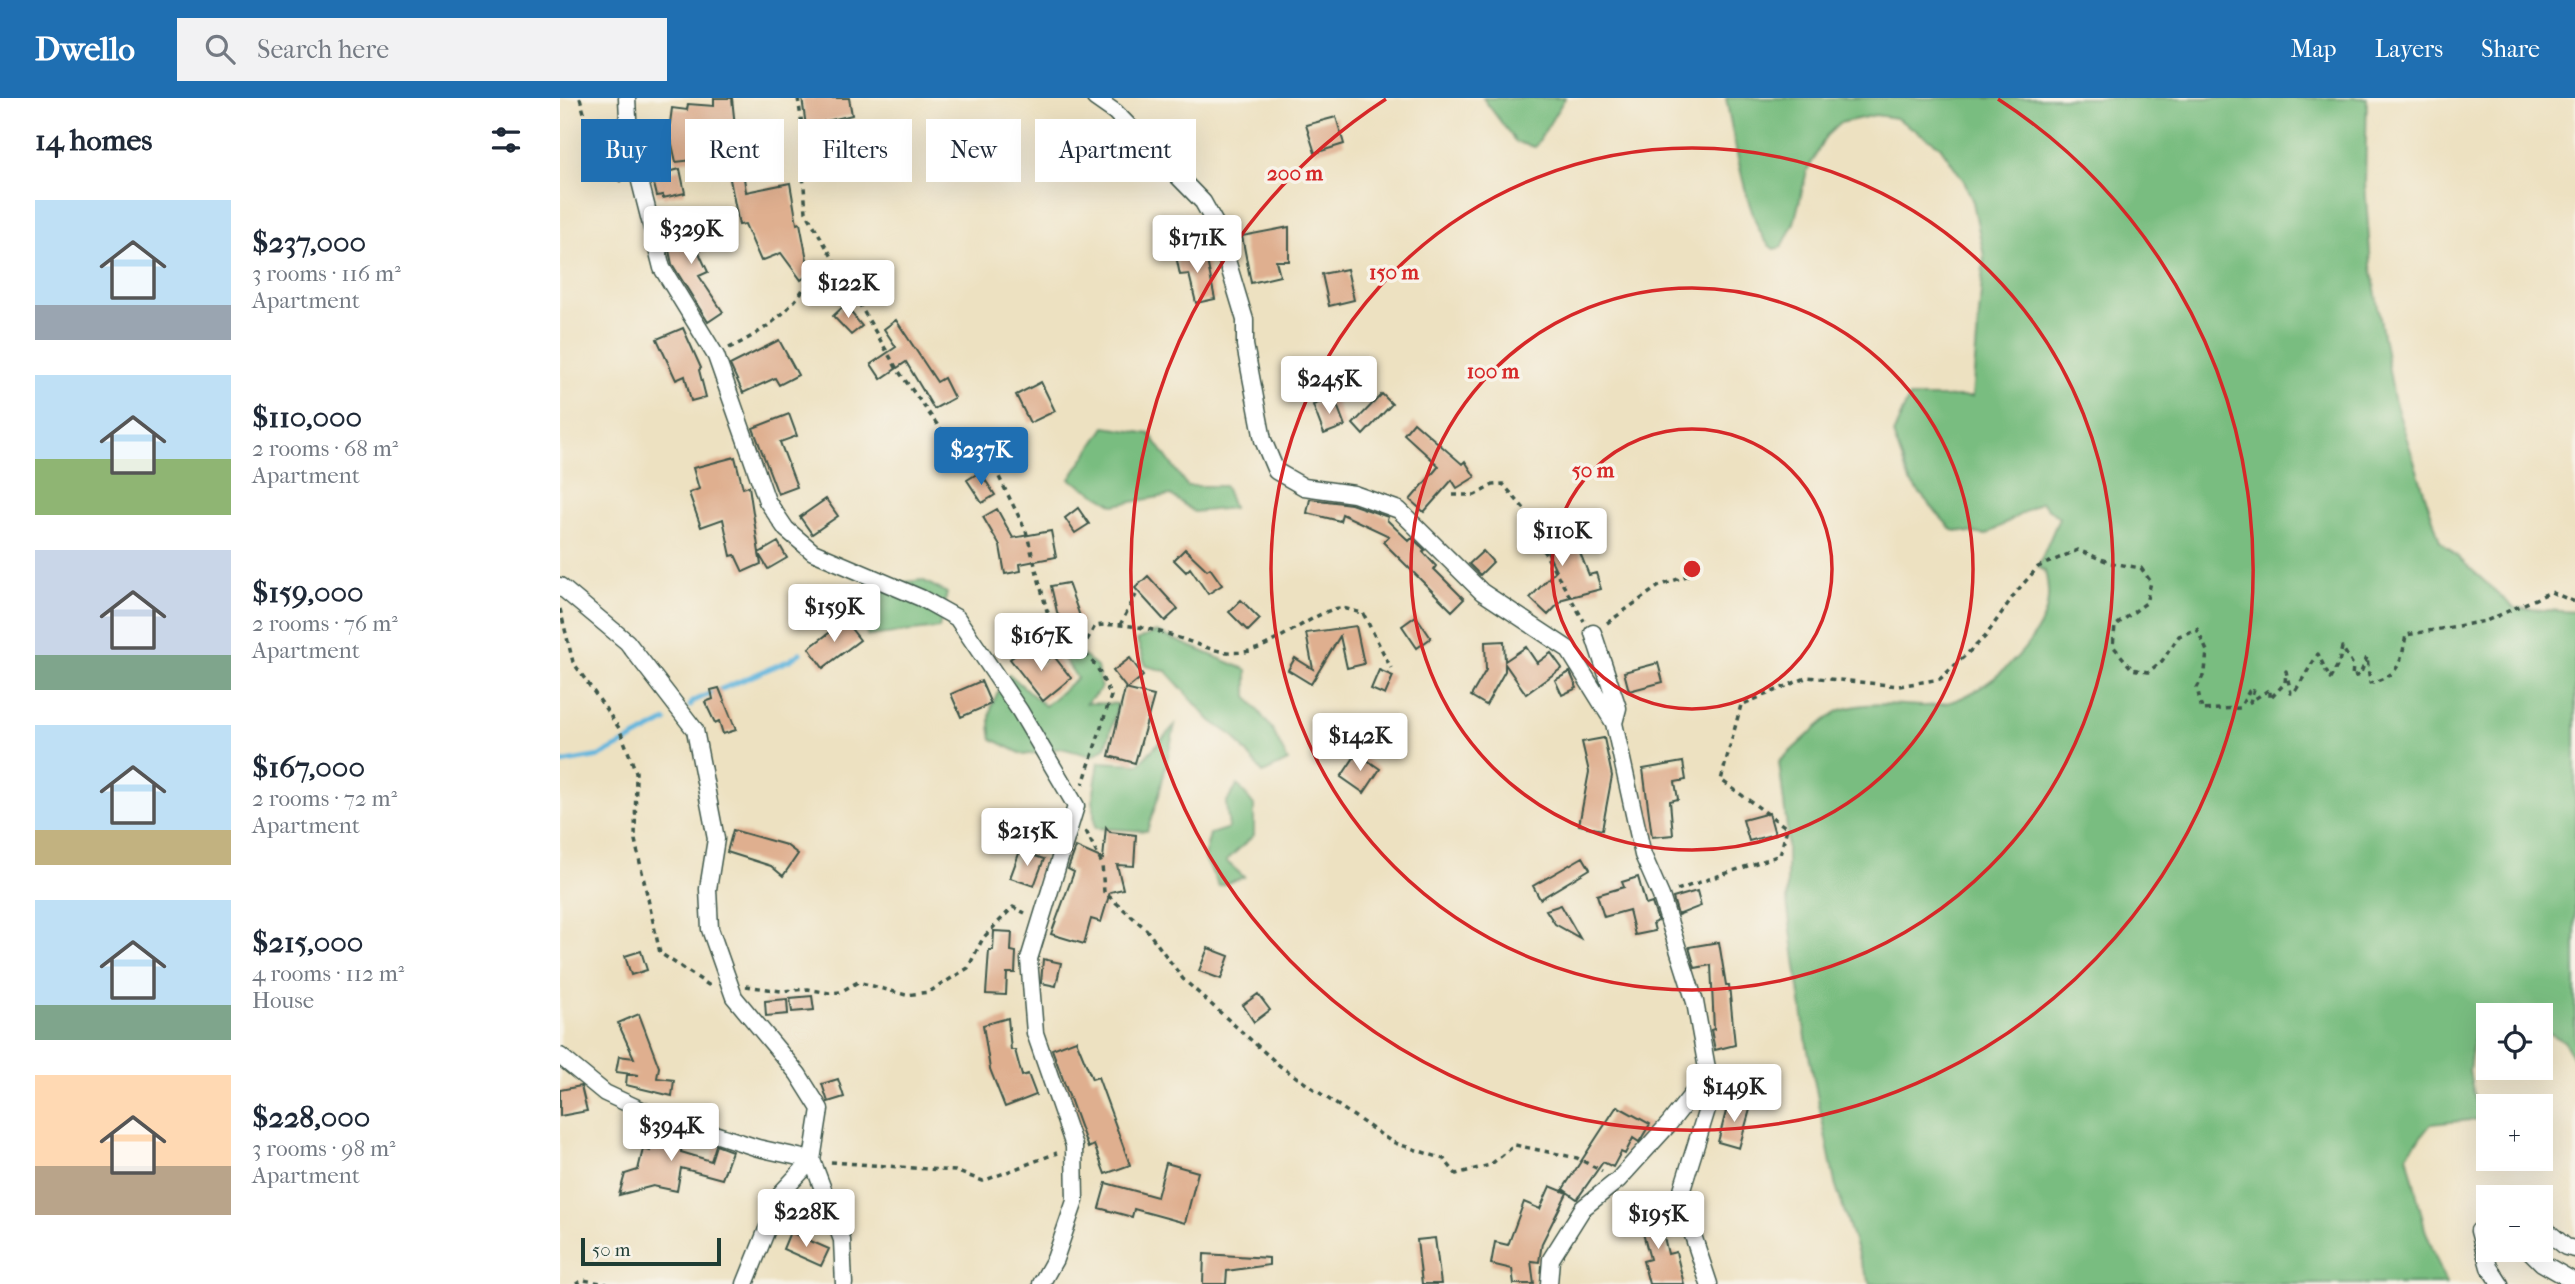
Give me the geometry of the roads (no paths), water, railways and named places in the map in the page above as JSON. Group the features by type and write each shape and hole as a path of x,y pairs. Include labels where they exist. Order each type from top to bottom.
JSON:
{"street":[{"path":"627,98 629,138 662,268 716,356 767,501 786,528 813,552 921,598 957,618 1020,711 1076,806 1029,959 1035,1033 1074,1146 1075,1201 1055,1259 1041,1284"},
{"path":"1095,98 1115,112 1203,202 1217,227 1245,320 1245,345 1263,440 1276,471 1304,487 1354,494 1399,510 1482,592 1568,649 1614,723 1643,855 1661,896 1695,1002 1708,1074 1708,1105 1680,1196 1707,1283"},
{"path":"560,586 627,642 695,730 716,839 708,889 710,929 734,997 799,1074 820,1109 812,1160 842,1240 844,1284"},
{"path":"1593,633 1618,708 1614,723"},
{"path":"560,1056 605,1093 646,1112 758,1148 812,1160"},
{"path":"1549,1284 1551,1259 1583,1208 1618,1180 1668,1125 1708,1074"},
{"path":"745,1284 782,1192 812,1160"},
{"path":"2553,1236 2566,1247 2575,1249"},
{"path":"2488,1262 2500,1284"},
{"path":"2541,1262 2575,1282"}],"waterway":[{"path":"690,706 693,701 790,660 800,653"},
{"path":"560,763 600,756 666,721"}]}
